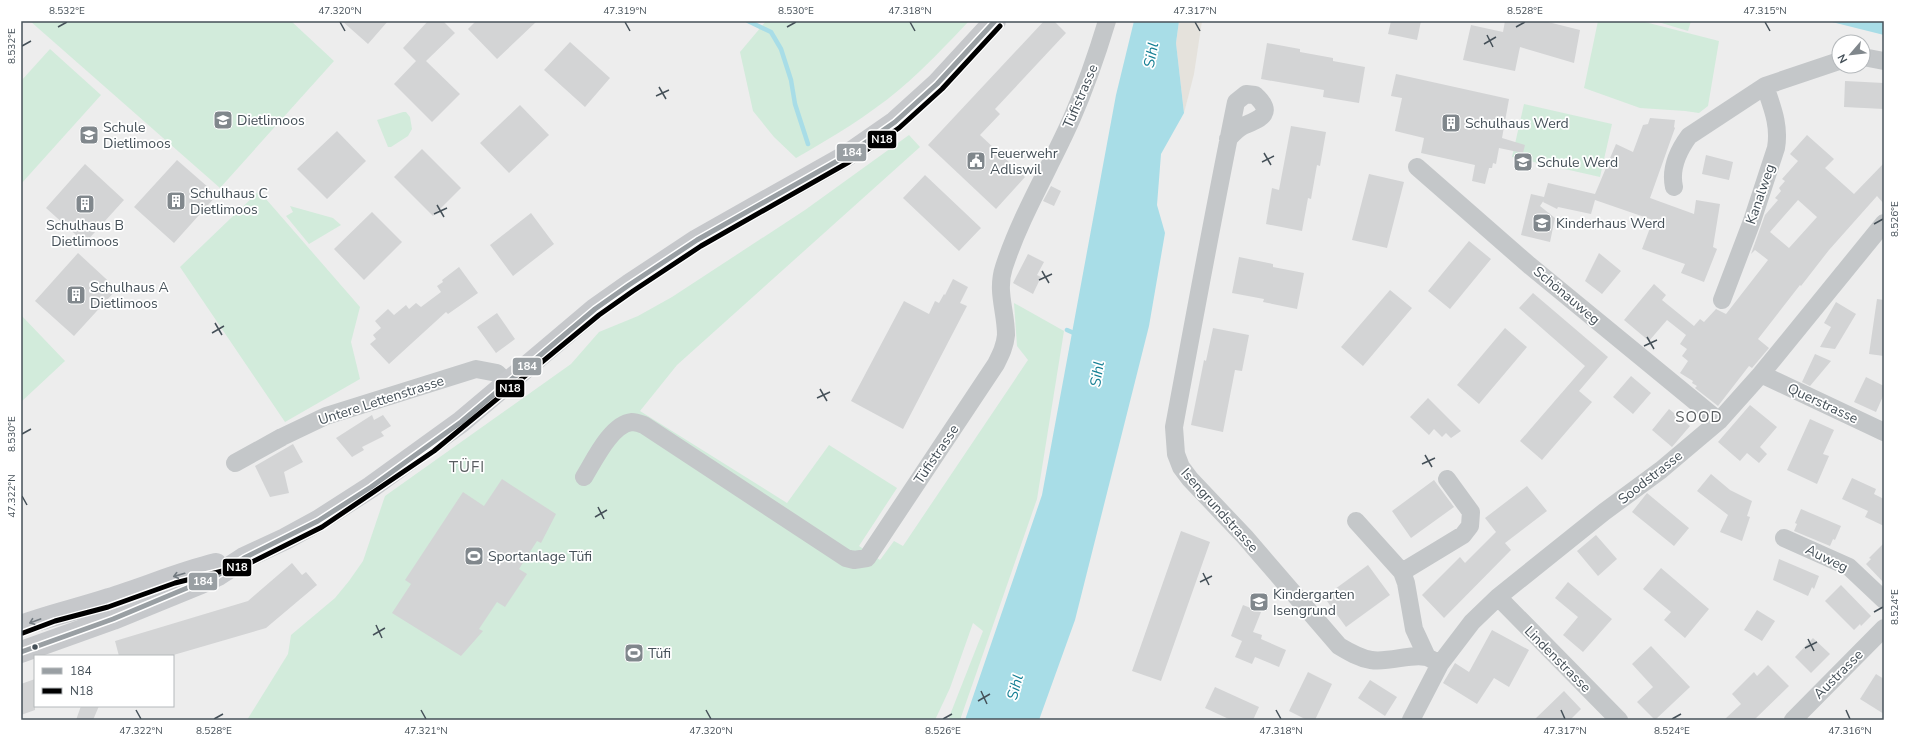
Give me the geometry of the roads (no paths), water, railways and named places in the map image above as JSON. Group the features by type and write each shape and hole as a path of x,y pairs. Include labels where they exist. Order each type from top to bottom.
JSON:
{"main road":[{"path":"21,652 84,629 218,575 244,558 285,539 318,521 371,487 436,441 589,313 634,281 697,240 846,156 888,127 937,84 995,21"},
{"path":"21,626 53,614 111,599 173,576 244,558"},
{"path":"76,608 84,629"}],"street":[{"name":"Tüfistrasse","path":"584,477 614,432 622,426 632,422 644,425 846,558 854,560 867,558 996,364 1004,347 1005,325 999,288 1004,267 1016,232 1072,118 1097,53 1107,21"},
{"path":"1871,59 1884,61"},
{"path":"1674,187 1673,169 1680,149 1689,136 1765,86 1831,64"},
{"name":"Kanalweg","path":"1722,300 1752,221 1777,142 1777,123 1765,86"},
{"name":"Isengrundstrasse","path":"1228,139 1174,427 1176,454 1181,467 1190,479 1246,537 1340,646 1354,655 1371,660 1391,660 1416,655 1433,661"},
{"name":"Schönauweg","path":"1417,168 1529,264 1719,421"},
{"name":"Soodstrasse","path":"1411,720 1433,661 1498,597 1604,512 1660,470 1719,421 1761,374 1884,223"},
{"name":"Untere Lettenstrasse","path":"235,463 282,437 326,416 461,374 482,369 497,372 507,383"},
{"name":"Querstrasse","path":"1761,374 1884,432"},
{"path":"1402,572 1463,535 1470,526 1471,512 1447,479"},
{"path":"1356,521 1402,572 1406,583 1414,629 1433,661"},
{"name":"Auweg","path":"1784,538 1849,567 1884,600"},
{"name":"Lindenstrasse","path":"1498,597 1619,720"},
{"name":"Austrasse","path":"1793,720 1884,628"}],"water":[{"name":"Sihl","path":"1134,21 1179,21 1176,43 1184,113 1161,154 1157,205 1165,233 1149,326 1075,620 1039,720 965,720 1042,495 1116,95"},
{"path":"1828,21 1884,21 1884,35"}],"waterway":[{"path":"748,21 771,32 781,49 791,80 795,104 808,144"},
{"path":"1067,330 1076,334"}],"place":[{"name":"Dietlimoos","path":"223,120"},
{"name":"Schulhaus Werd","path":"1451,123"},
{"name":"Schule Dietlimoos","path":"89,135"},
{"name":"Feuerwehr Adliswil","path":"976,161"},
{"name":"Schule Werd","path":"1523,162"},
{"name":"Schulhaus C Dietlimoos","path":"176,201"},
{"name":"Schulhaus B Dietlimoos","path":"85,204"},
{"name":"Kinderhaus Werd","path":"1542,223"},
{"name":"Schulhaus A Dietlimoos","path":"76,295"},
{"name":"Sportanlage Tüfi","path":"474,556"},
{"name":"Kindergarten Isengrund","path":"1259,602"},
{"name":"Tüfi","path":"634,653"}],"district":[{"name":"SOOD","path":"1699,417"},
{"name":"TÜFI","path":"467,467"}]}
